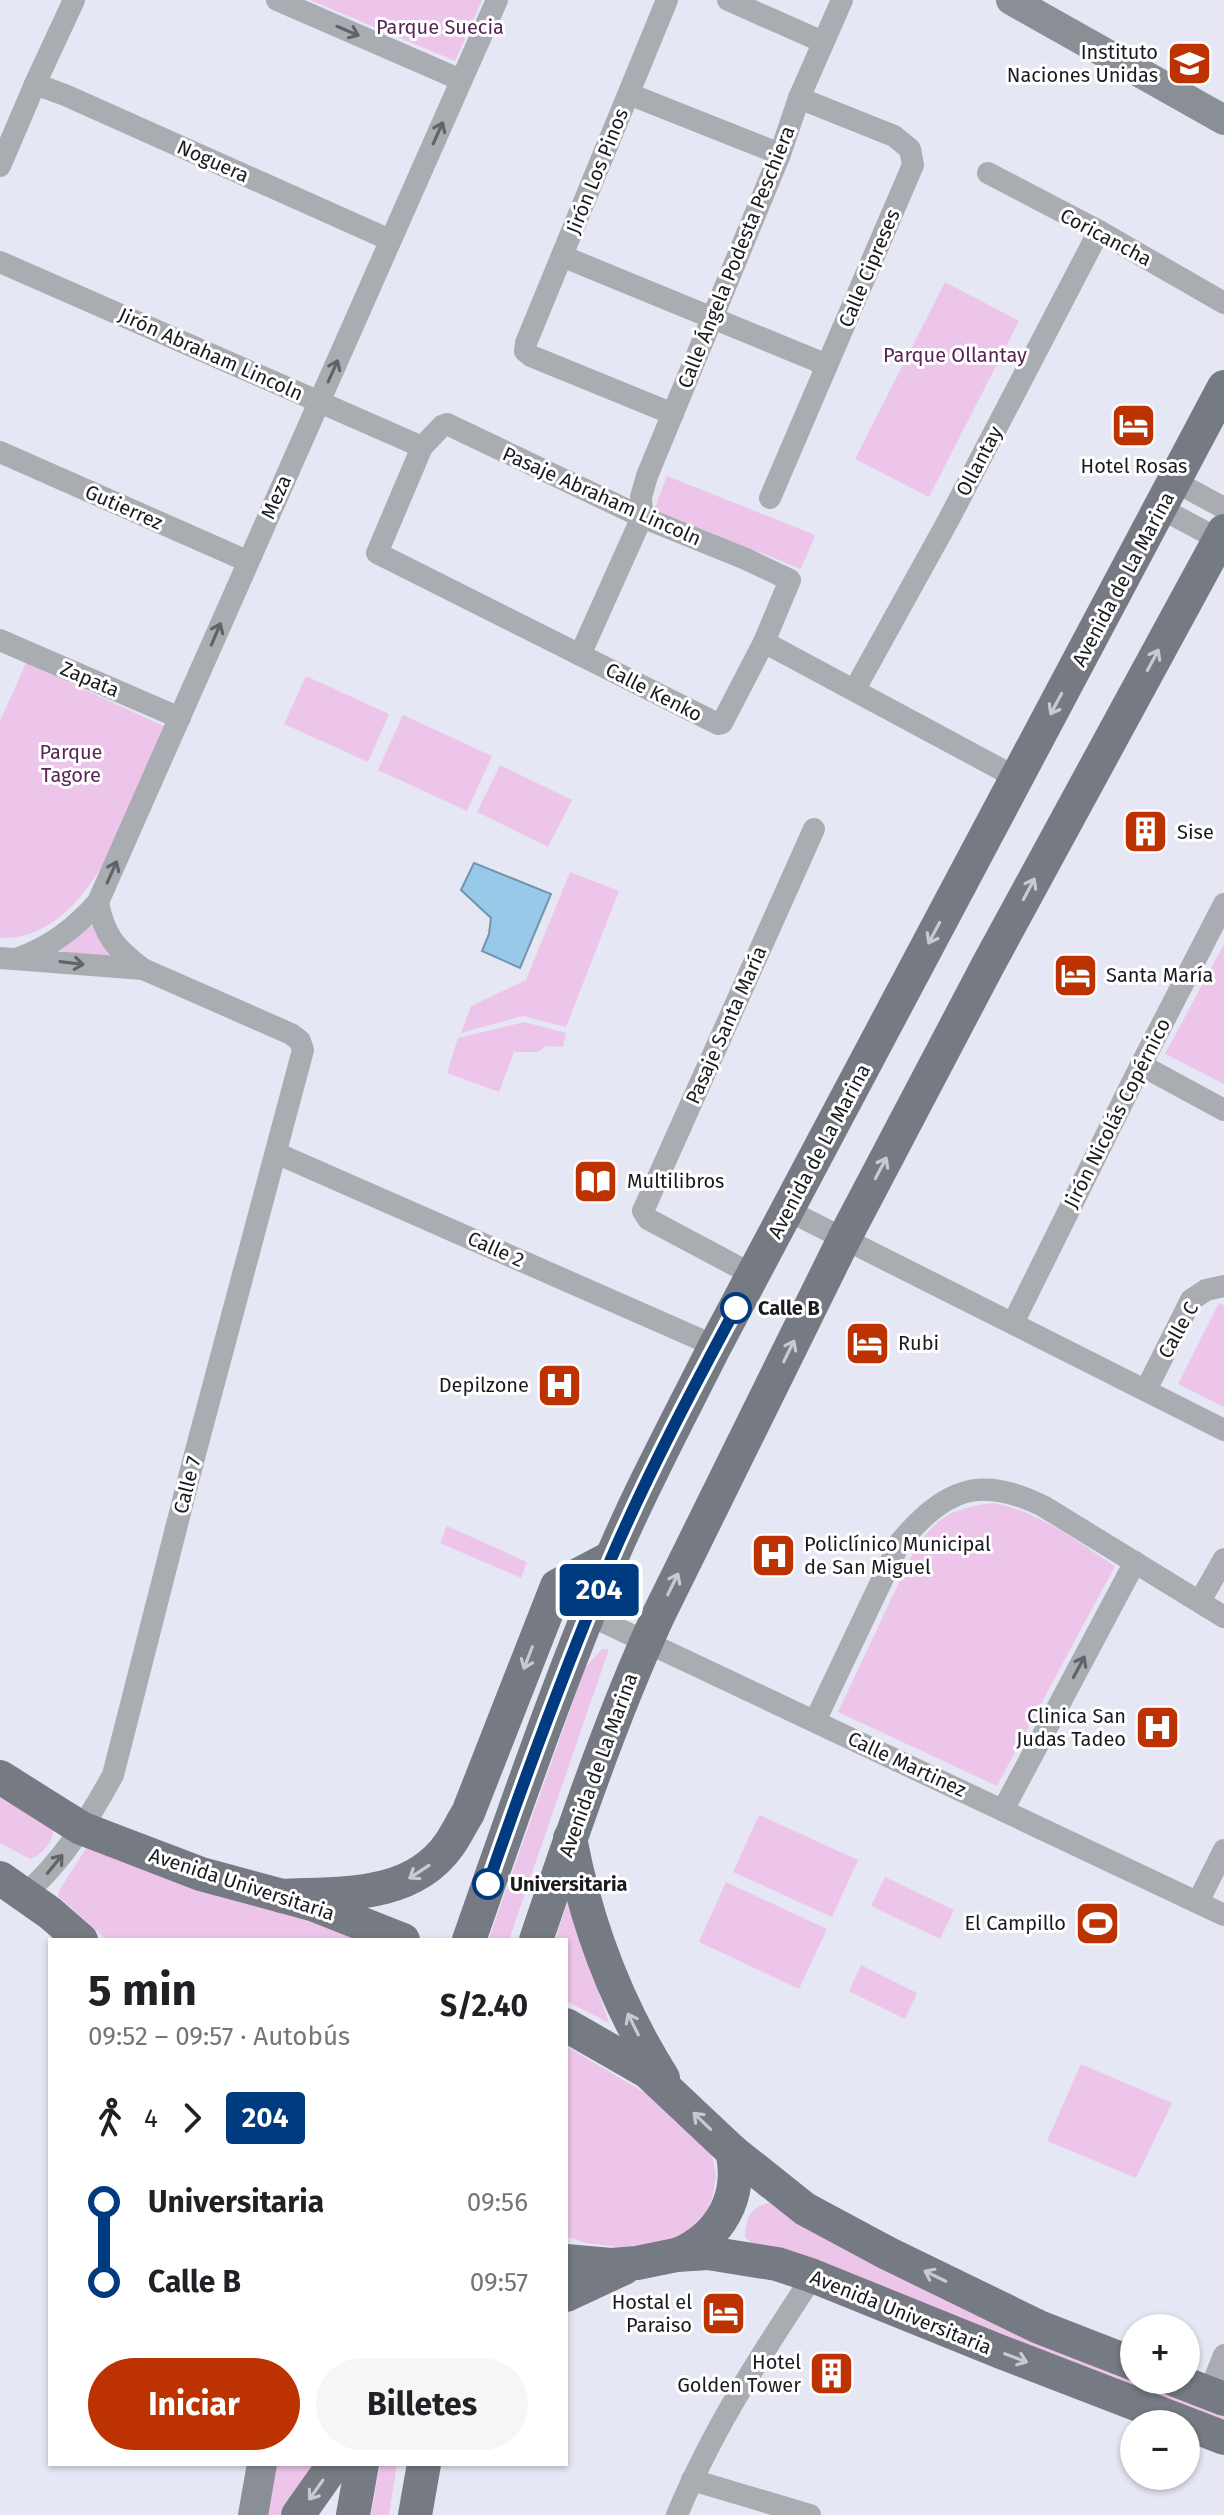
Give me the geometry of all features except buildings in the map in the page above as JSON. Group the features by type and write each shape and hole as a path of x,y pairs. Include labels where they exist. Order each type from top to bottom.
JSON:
{"main road":[{"name":"Avenida de La Marina","path":"470,1938 523,1782 612,1557 715,1346 1224,387"},
{"name":"Avenida de La Marina","path":"537,1938 570,1838 646,1642 845,1237 1223,530"},
{"path":"282,1896 352,1894 400,1884 427,1867 447,1848 468,1813 557,1586 612,1557"},
{"name":"Avenida Universitaria","path":"0,1777 81,1828 185,1869 312,1904 398,1938"},
{"path":"570,1838 586,1907 604,1961 637,2033 672,2092"},
{"path":"12,1886 78,1938"},
{"name":"Avenida Universitaria","path":"568,2026 630,2060 672,2092 732,2151 805,2209 1039,2327 1120,2359"},
{"path":"676,2255 701,2242 724,2217 735,2184 732,2151"},
{"path":"745,2259 736,2234 741,2213 761,2194 783,2191"},
{"name":"Avenida Universitaria","path":"568,2261 592,2265 637,2263 676,2255 708,2253 777,2264 1224,2438"},
{"path":"568,2294 637,2263"},
{"path":"298,2515 333,2466"},
{"path":"353,2515 362,2466"},
{"path":"416,2509 424,2466"},
{"path":"416,2509 437,2466"}],"street":[{"path":"0,166 74,0"},
{"path":"277,0 461,80"},
{"name":"Meza","path":"8,958 36,951 60,937 86,917 98,902 497,0"},
{"name":"Jirón Los Pinos","path":"667,0 525,351 673,414"},
{"path":"728,0 823,42"},
{"name":"Calle Ángela Podesta Peschiera","path":"580,655 642,517 641,497 647,476 780,154 799,98 842,0"},
{"path":"1011,0 1224,120"},
{"name":"Noguera","path":"35,84 390,240"},
{"path":"629,94 780,154"},
{"name":"Calle Cipreses","path":"770,498 913,165 910,149 894,136 799,98"},
{"name":"Coricancha","path":"988,173 1099,231 1224,303"},
{"name":"Ollantay","path":"855,689 949,519 1099,231"},
{"path":"562,256 827,365"},
{"name":"Jirón Abraham Lincoln","path":"0,262 422,447"},
{"name":"Pasaje Abraham Lincoln","path":"422,447 447,424 642,517 790,580 764,642"},
{"name":"Calle Kenko","path":"422,447 377,552 718,724 722,723 764,642"},
{"name":"Gutierrez","path":"0,452 247,561"},
{"path":"1167,494 1223,530"},
{"path":"1167,494 1223,530"},
{"name":"Zapata","path":"0,640 180,718"},
{"path":"764,642 1017,778"},
{"name":"Pasaje Santa María","path":"753,1275 648,1219 643,1211 814,829"},
{"path":"98,902 104,925 116,948 143,969"},
{"name":"Jirón Nicolás Copérnico","path":"1013,1323 1224,904"},
{"path":"8,958 143,969"},
{"name":"Calle 7","path":"12,1886 60,1859 113,1775 303,1050 300,1041 291,1034 143,969"},
{"path":"1141,1065 1224,1110"},
{"name":"Calle 2","path":"276,1153 715,1346"},
{"path":"787,1210 1224,1430"},
{"name":"Calle C","path":"1146,1390 1191,1300 1206,1290 1224,1286"},
{"path":"815,1721 900,1542 917,1522 940,1503 963,1492 994,1489 1019,1495 1043,1506 1224,1617"},
{"path":"1200,1601 1224,1559"},
{"path":"1003,1810 1135,1562"},
{"name":"Calle Martinez","path":"589,1615 1224,1915"},
{"path":"1198,1902 1224,1850"},
{"path":"677,2515 748,2374 813,2276"},
{"path":"1217,2396 1224,2355"},
{"path":"253,2515 262,2466"},
{"path":"692,2480 810,2515"}],"green space":[{"name":"Parque Suecia","path":"310,0 482,0 455,61"},
{"name":"Parque Ollantay","path":"945,282 1019,321 929,497 855,459"},
{"path":"667,476 815,535 801,569 654,510"},
{"name":"Parque Tagore","path":"26,663 166,727 105,861 86,890 49,925 18,937 0,938 0,721"},
{"path":"306,676 389,714 368,762 284,724"},
{"path":"403,715 492,756 467,811 378,770"},
{"path":"500,765 572,800 548,847 477,812"},
{"path":"570,872 619,891 566,1027 523,1016 461,1033 471,1006 526,980"},
{"path":"94,917 114,961 56,950"},
{"path":"1224,944 1224,1084 1165,1054"},
{"path":"524,1022 566,1033 563,1047 546,1046 538,1052 514,1052 499,1092 447,1073 458,1038"},
{"path":"1219,1303 1224,1306 1224,1407 1178,1384"},
{"path":"994,1503 1042,1520 1115,1566 997,1786 838,1712 920,1542 945,1517 966,1508"},
{"path":"447,1526 527,1562 521,1578 440,1543"},
{"path":"602,1649 609,1649 510,1938 489,1938 585,1668"},
{"path":"0,1788 54,1825 50,1841 35,1857 30,1859 0,1843"},
{"path":"759,1815 858,1860 832,1917 733,1872"},
{"path":"87,1847 364,1938 105,1938 58,1896"},
{"path":"885,1877 954,1910 940,1939 871,1906"},
{"path":"726,1882 827,1929 799,1989 699,1942"},
{"path":"568,1900 609,2023 568,2002 568,1938 556,1938"},
{"path":"861,1965 917,1993 905,2019 849,1991"},
{"path":"568,2047 674,2110 712,2153 716,2176 706,2213 688,2231 662,2243 626,2248 585,2243 568,2237"},
{"path":"1081,2064 1172,2103 1136,2178 1047,2141"},
{"path":"769,2203 1120,2373 1120,2385 753,2246 745,2237 746,2225 753,2210"},
{"path":"1200,2390 1224,2399 1224,2424 1200,2415 1200,2410 1187,2410 1145,2394 1200,2394"},
{"path":"272,2466 313,2466 279,2515 263,2515"},
{"path":"380,2466 397,2466 389,2515 371,2515"}],"water":[{"path":"474,863 551,894 520,968 482,951 491,918 461,890"}],"bus line":[{"name":"204","path":"488,1884 558,1690 612,1557 736,1308"}],"place":[{"name":"Instituto Naciones Unidas","path":"1189,63"},
{"name":"Hotel Rosas","path":"1134,426"},
{"name":"Sise","path":"1146,832"},
{"name":"Santa María","path":"1075,975"},
{"name":"Multilibros","path":"596,1181"},
{"name":"Calle B","path":"736,1308"},
{"name":"Rubi","path":"867,1343"},
{"name":"Depilzone","path":"560,1385"},
{"name":"Policlínico Municipal de San Miguel","path":"773,1556"},
{"name":"Clinica San Judas Tadeo","path":"1157,1728"},
{"name":"Universitaria","path":"488,1884"},
{"name":"El Campillo","path":"1097,1923"},
{"name":"Hostal el Paraiso","path":"723,2313"},
{"name":"Hotel Golden Tower","path":"832,2373"}]}
